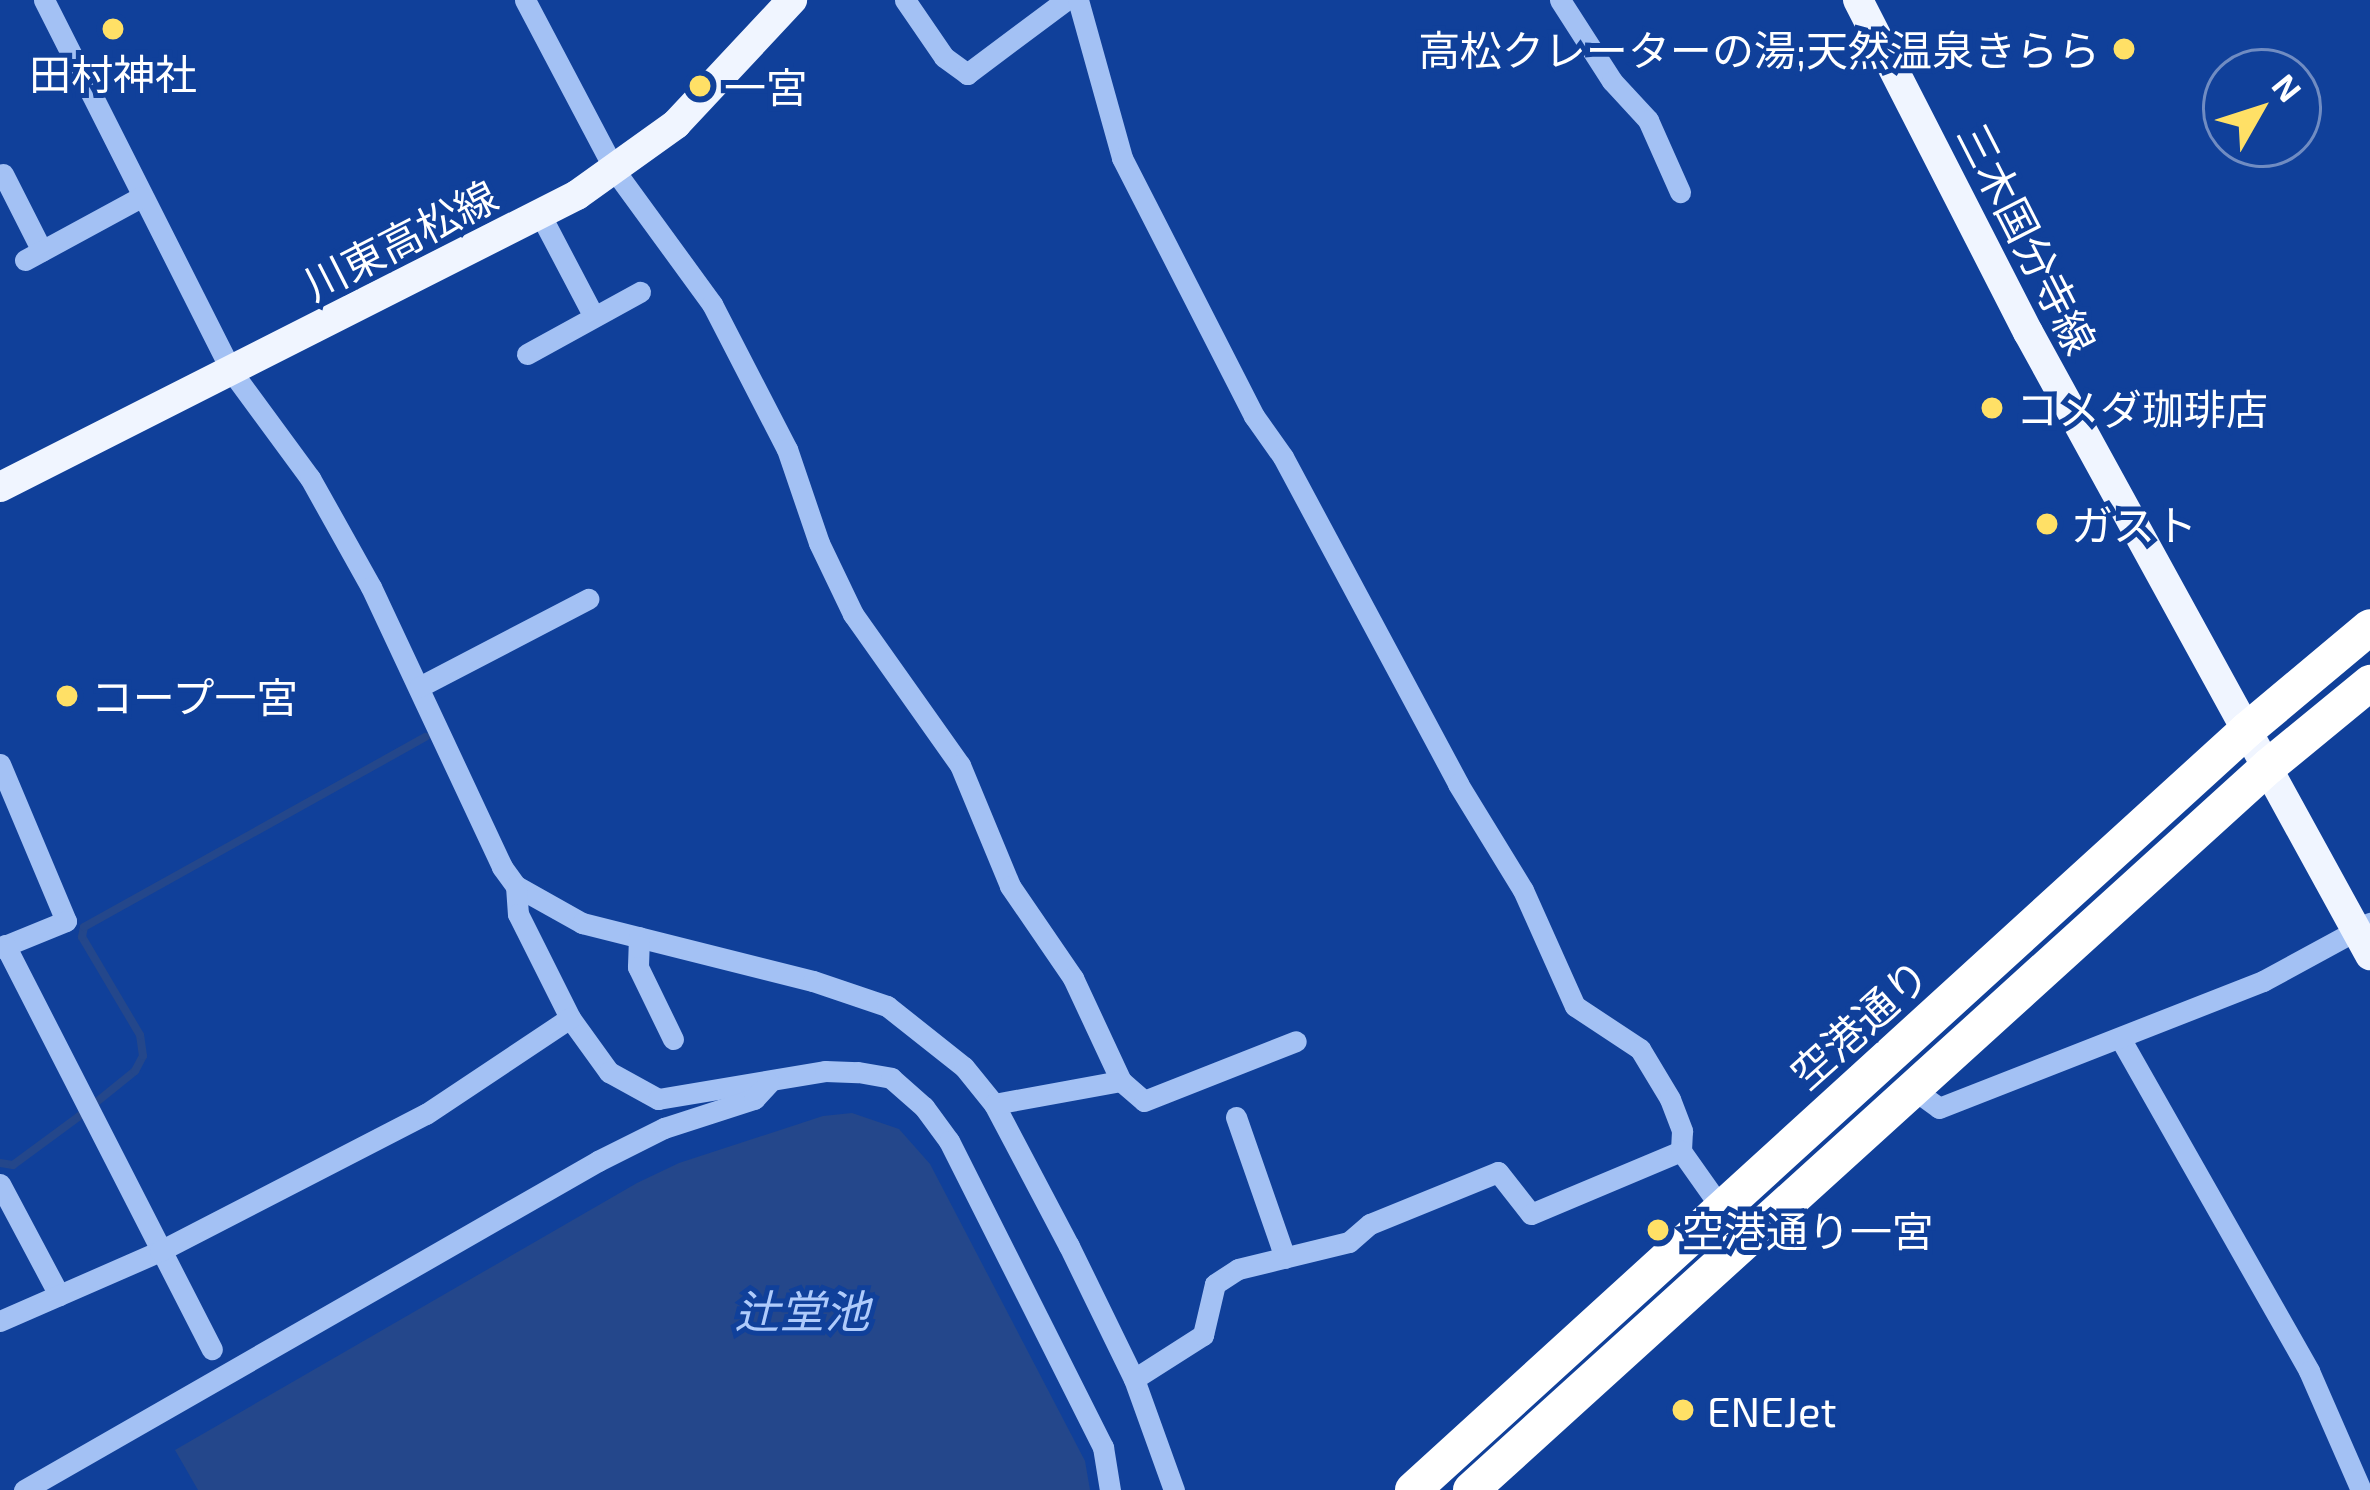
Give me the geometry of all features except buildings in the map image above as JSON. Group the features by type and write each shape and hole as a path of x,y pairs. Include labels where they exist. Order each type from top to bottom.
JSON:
{"highway":[{"name":"空港通り","path":"1414,1490 2247,730 2370,627"},
{"name":"空港通り","path":"1471,1490 2269,766 2370,683"}],"main road":[{"name":"川東高松線","path":"0,487 540,214 615,171 676,124 792,0"},
{"name":"三木国分寺線","path":"1858,0 2028,332 2366,936"}],"street":[{"path":"44,0 232,372 310,478 419,687 502,867 516,886 582,923 813,981 887,1006 964,1067 994,1104 1134,1379 1174,1490"},
{"path":"525,0 615,171 712,304 787,449 819,543 853,614 959,765 1010,886 1073,978 1121,1081 1144,1101 1296,1041"},
{"path":"905,0 944,57 967,74 1066,0"},
{"path":"1078,0 1122,158 1245,398 1283,457 1458,784 1523,890 1575,1006 1640,1049 1676,1115 1681,1151 1722,1209"},
{"path":"1560,0 1612,81 1648,120 1680,192"},
{"path":"3,174 34,255 142,197"},
{"path":"540,214 593,315"},
{"path":"526,354 640,292"},
{"path":"419,687 588,598"},
{"path":"1,768 66,921 2,947 212,1349"},
{"path":"516,886 518,914 570,1018 609,1072 658,1099 825,1071 891,1078 924,1107 950,1142 1103,1447 1109,1490"},
{"path":"1913,1089 1939,1108 2366,936"},
{"path":"639,938 638,967 673,1039"},
{"path":"0,1321 160,1251 426,1114 570,1018"},
{"path":"2120,1037 2309,1371 2361,1490"},
{"path":"994,1104 1121,1081"},
{"path":"24,1490 598,1161 664,1128 754,1099 769,1082"},
{"path":"1236,1117 1285,1258"},
{"path":"1134,1379 1203,1334 1215,1284 1238,1269 1349,1242 1370,1224 1498,1172 1531,1214 1681,1151"},
{"path":"0,1184 59,1295"}],"water":[{"name":"辻堂池","path":"852,1113 899,1129 930,1164 1085,1461 1090,1490 198,1490 175,1450 637,1183 679,1163 823,1116"}],"waterway":[{"path":"0,1163 13,1165 78,1117 135,1071 143,1056 140,1035 82,937 84,927 426,737"}],"place":[{"name":"田村神社","path":"113,29"},
{"name":"高松クレーターの湯;天然温泉きらら","path":"2124,49"},
{"name":"一宮","path":"700,86"},
{"name":"コメダ珈琲店","path":"1992,408"},
{"name":"ガスト","path":"2047,524"},
{"name":"コープ一宮","path":"67,696"},
{"name":"空港通り一宮","path":"1658,1230"},
{"name":"ENEJet","path":"1683,1410"}]}
